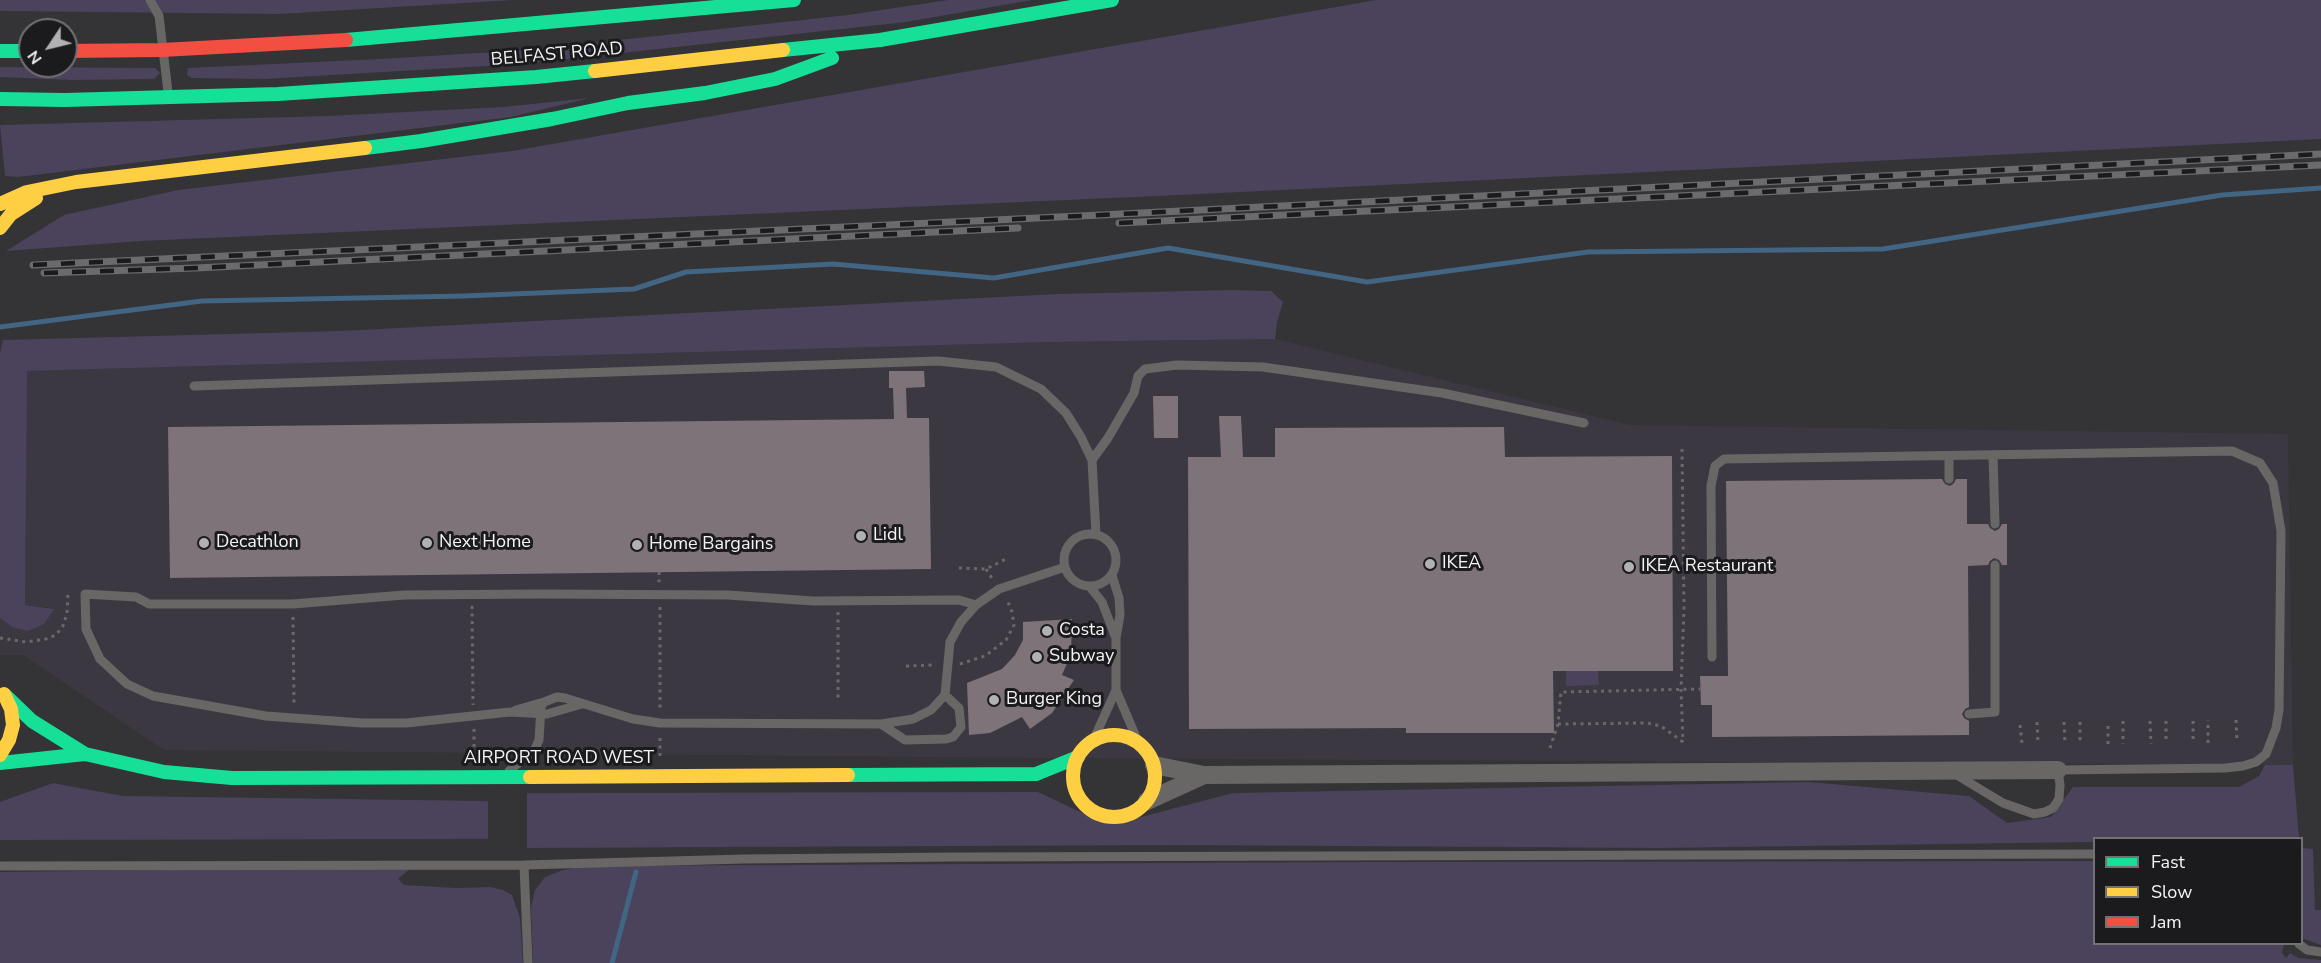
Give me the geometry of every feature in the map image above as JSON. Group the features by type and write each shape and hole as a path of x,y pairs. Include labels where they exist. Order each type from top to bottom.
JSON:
{"main road":[{"name":"BELFAST ROAD","path":"78,51 162,50 374,39 794,0"},
{"name":"BELFAST ROAD","path":"0,99 278,94 536,77 880,40 1113,0"},
{"path":"0,204 27,192 76,182 421,141 552,119 628,103 705,93 775,79 880,40"},
{"path":"0,51 18,51"},
{"path":"0,228 11,214 33,199 76,182"},
{"path":"0,755 9,740 13,725 11,709 2,692"},
{"name":"AIRPORT ROAD WEST","path":"2,692 32,722 85,754 164,772 232,777 1036,774 1078,757"},
{"path":"1114,735 1128,737 1148,753 1154,765 1153,790 1138,810 1114,817 1091,810 1082,801 1076,791 1074,768 1078,757 1093,741 1114,735"},
{"name":"AIRPORT ROAD WEST","path":"0,763 85,754"},
{"path":"1036,774 1082,801"}],"street":[{"path":"1154,765 1204,775 2058,770"},
{"path":"1147,801 1204,775"}],"lane":[{"path":"150,0 159,16 168,97"},
{"path":"194,386 938,361 996,367 1041,389 1066,413 1081,436 1092,460 1096,535"},
{"path":"1092,460 1108,438 1134,393 1138,376 1145,369 1177,365 1263,368 1442,393 1584,423"},
{"path":"1712,657 1711,486 1715,466 1719,462 1733,459 2232,451 2260,463 2273,483 2281,531 2279,710 2276,728 2266,754 2256,762 2225,768 2058,770 2061,784 2059,799 2053,808 2034,814 2002,803 1947,770"},
{"path":"1993,454 1995,524"},
{"path":"1949,456 1949,479"},
{"path":"1090,587 1106,582 1112,575 1117,559 1115,551 1104,538 1096,535 1079,537 1071,542 1066,549 1065,567 1074,581 1090,587 1102,602 1116,638"},
{"path":"1969,714 1995,712 1995,565"},
{"path":"976,605 958,600 838,601 760,596 660,595 472,595 372,597 293,604 148,604 136,597 85,594 86,629 100,659 127,684 153,696 242,712 320,721 406,723 510,712 550,699 565,698 633,719 660,723 881,724 913,719 931,710 945,694 950,642 961,622 976,605 999,590 1065,567"},
{"path":"1112,575 1119,598 1120,615 1116,638 1116,690 1139,744"},
{"path":"1093,741 1116,690"},
{"path":"881,724 905,740 954,737 961,728 959,708 945,694"},
{"path":"500,777 535,749 539,740 540,714 544,702"},
{"path":"510,712 540,714 564,711 582,704"},
{"path":"0,866 524,865 744,859 955,857 2093,854"},
{"path":"524,865 528,963"},
{"path":"2300,945 2307,950 2321,952"}],"path":[{"path":"1558,724 1647,723 1661,726 1683,742 1681,689 1684,608 1682,449"},
{"path":"959,568 986,569 1006,559"},
{"path":"986,569 994,581"},
{"path":"659,572 659,776"},
{"path":"0,638 26,642 46,639 56,634 63,626 67,612 68,593"},
{"path":"472,595 475,777"},
{"path":"838,601 838,699"},
{"path":"960,664 985,656 1006,640 1014,626 1008,602"},
{"path":"293,604 294,706"},
{"path":"906,666 936,665"},
{"path":"1550,748 1558,724 1561,705 1560,692 1700,689"},
{"path":"1553,705 1561,705"},
{"path":"2208,720 2208,743"},
{"path":"2236,720 2237,742"},
{"path":"2150,721 2151,744"},
{"path":"2166,721 2166,743"},
{"path":"2193,721 2193,743"},
{"path":"2037,722 2038,744"},
{"path":"2064,722 2065,744"},
{"path":"2080,722 2080,744"},
{"path":"2108,722 2108,744"},
{"path":"2123,722 2123,744"},
{"path":"2020,725 2022,744"}],"shaded area":[{"path":"0,0 514,0 279,14 0,11"},
{"path":"948,0 1032,0 906,22 521,64 264,79 192,78 187,75 188,68 528,50 848,15"},
{"path":"1376,0 2321,0 2321,139 1180,195 141,241 6,251 64,215 178,190 512,151"},
{"path":"0,67 18,67 18,78 0,77"},
{"path":"78,68 155,68 160,73 154,79 24,78 78,78"},
{"path":"590,98 511,117 18,177 5,176 0,125 328,116 503,107"},
{"path":"1271,291 1283,302 1275,339 1052,342 27,371 25,605 54,609 44,624 28,631 12,627 0,618 0,353 3,340 340,331 1058,294"},
{"path":"1275,339 1630,425 2288,434 2293,765 1039,758 164,750 23,655 0,655 0,618 12,627 53,608 25,605 26,371 1052,342"},
{"path":"1566,671 1598,671 1599,685 1566,686"},
{"path":"2265,765 2293,765 2299,837 2093,837 2093,842 1660,848 1176,845 527,848 527,793 1038,792 1091,817 1118,823 1233,793 1809,782 1969,796 2007,823 2051,817 2073,787 2239,787 2259,776"},
{"path":"53,783 123,796 488,801 488,839 0,840 0,802"},
{"path":"2303,848 2313,849 2315,910 2321,910 2321,945 2303,938"},
{"path":"2093,861 2093,945 2284,945 2282,953 2286,958 2290,953 2298,958 2321,960 2321,963 533,963 531,907 535,890 545,877 563,870 584,866"},
{"path":"412,867 398,879 404,885 456,888 491,887 512,895 520,918 523,963 0,963 0,872"}],"building":[{"path":"889,371 924,371 925,387 906,388 907,418 929,418 931,569 170,578 168,427 894,419 893,388 889,388"},
{"path":"1153,396 1178,396 1178,438 1154,438"},
{"name":"IKEA","path":"1219,416 1241,416 1243,457 1275,457 1275,428 1504,427 1505,457 1672,456 1673,671 1553,671 1554,733 1406,733 1406,728 1189,729 1188,457 1221,457"},
{"path":"1942,479 1950,486 1956,479 1967,479 1967,524 1988,524 1995,531 2002,524 2007,524 2007,565 2002,565 1994,558 1988,565 1968,566 1969,707 1962,714 1969,721 1969,735 1712,737 1712,705 1701,705 1700,676 1728,676 1726,481"},
{"path":"1072,619 1071,654 1062,675 1074,680 1052,713 1030,729 1022,717 990,733 969,735 967,683 1002,669 1015,655 1023,640 1023,622"}],"waterway":[{"path":"0,327 202,301 464,296 634,289 686,272 833,264 994,278 1168,248 1367,282 1588,252 1883,249 2222,195 2321,188"},
{"path":"612,963 636,872"}],"railway":[{"path":"33,265 1101,215 2321,154"},
{"path":"1119,223 2321,165"},
{"path":"44,273 196,268 1018,228"}],"traffic: fast":[{"path":"346,40 794,0"},
{"path":"783,50 880,40 1112,0"},
{"path":"0,51 18,51"},
{"path":"365,148 552,119 628,103 705,93 775,79 832,58"},
{"path":"0,99 65,100 278,94 595,71"},
{"path":"5,695 32,721 85,754"},
{"path":"0,763 85,754 164,772 232,778 530,777"},
{"path":"848,775 1036,774 1078,757"}],"traffic: slow":[{"path":"595,71 783,50"},
{"path":"0,204 27,192 76,182 365,148"},
{"path":"0,228 11,214 36,198"},
{"path":"0,755 9,740 13,725 11,709 4,694"},
{"path":"1114,735 1130,738 1143,747 1152,760 1155,776 1152,792 1143,805 1130,814 1114,817 1098,814 1085,805 1076,792 1073,776 1076,760 1085,747 1098,738 1114,735"},
{"path":"530,777 848,775"}],"traffic: jam":[{"path":"78,51 162,50 346,40"}],"place":[{"name":"Lidl","path":"861,536"},
{"name":"Decathlon","path":"204,543"},
{"name":"Next Home","path":"427,543"},
{"name":"Home Bargains","path":"637,545"},
{"name":"IKEA","path":"1430,564"},
{"name":"IKEA Restaurant","path":"1629,567"},
{"name":"Costa","path":"1047,631"},
{"name":"Subway","path":"1037,657"},
{"name":"Burger King","path":"994,700"}]}
